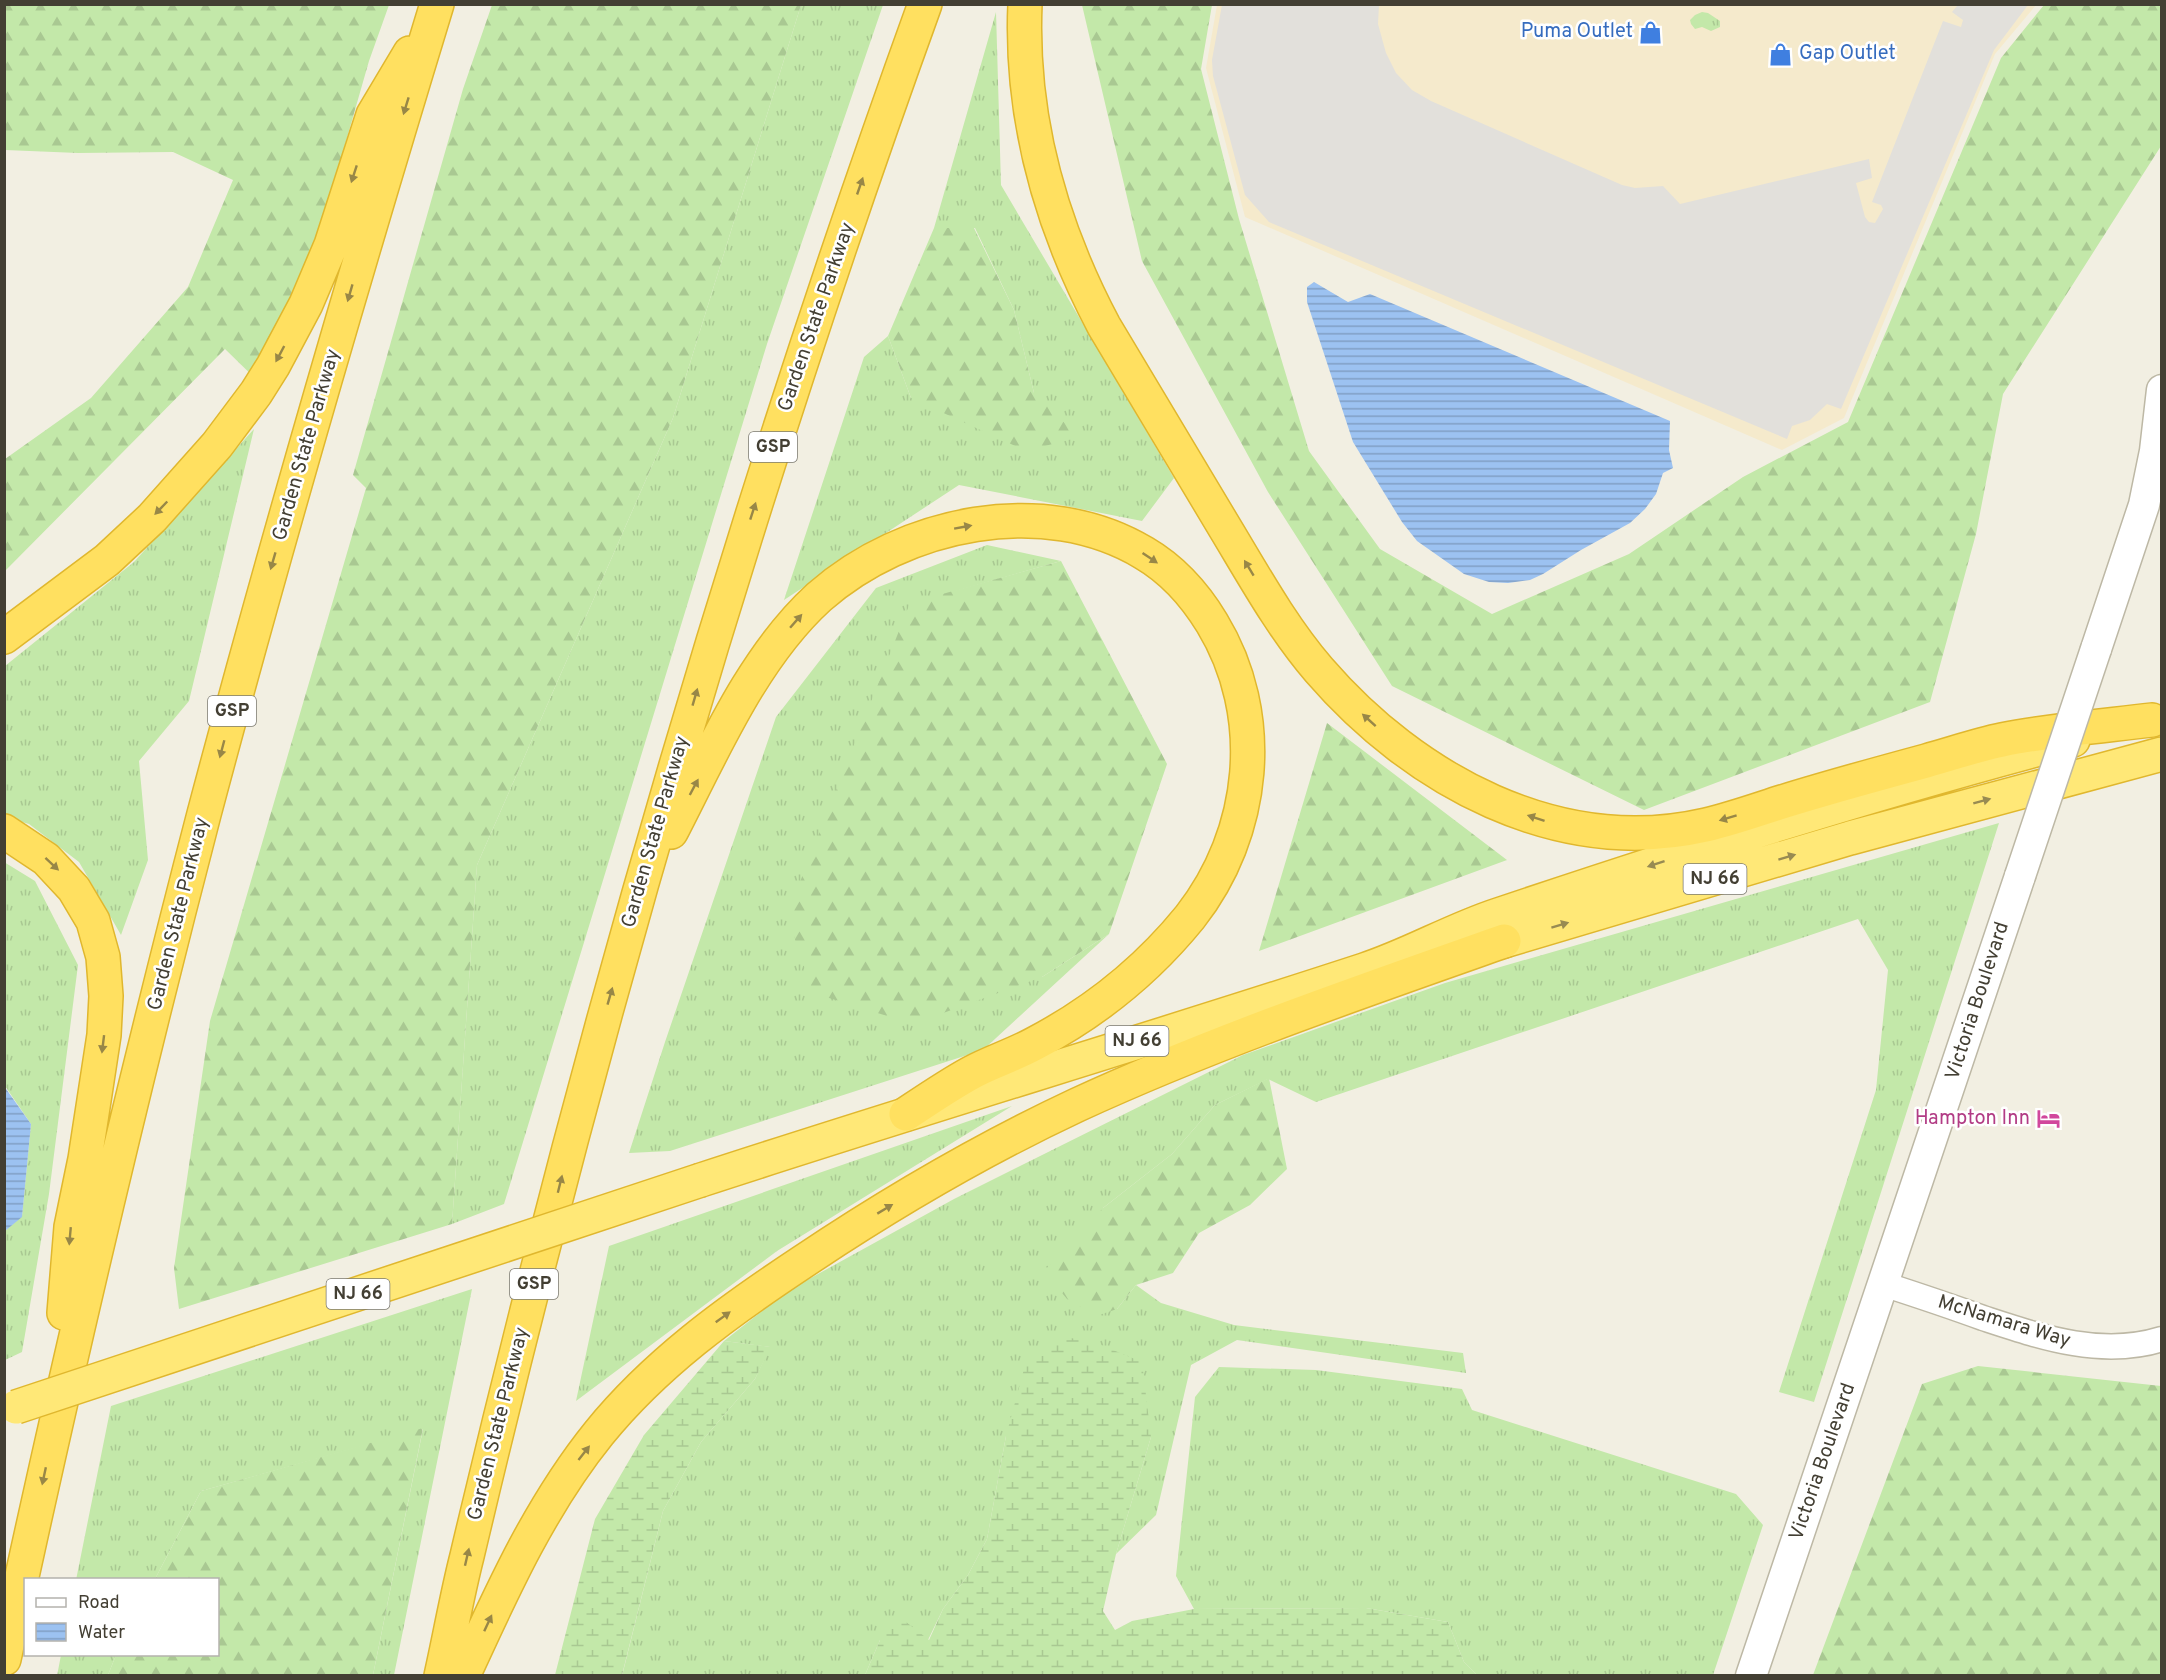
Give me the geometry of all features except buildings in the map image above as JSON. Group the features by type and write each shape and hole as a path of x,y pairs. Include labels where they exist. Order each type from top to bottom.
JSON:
{"highway":[{"name":"Garden State Parkway","path":"441,1676 465,1562 576,1121 708,652 861,183 925,4"},
{"path":"1025,4 1028,90 1040,162 1059,228 1087,294 1104,326 1299,646 1341,694 1366,718 1392,740 1444,777 1502,806 1561,826 1591,832 1652,832 1706,825 2002,740 2157,718"},
{"name":"Garden State Parkway","path":"4,1659 56,1418 119,1153 210,791 332,355 436,7"},
{"path":"4,638 98,566 152,518 217,445 256,393 279,356 320,272 373,115 436,7"},
{"path":"638,895 733,714 765,662 801,615 820,596 869,561 895,548 952,529 981,524 1020,522 1068,525 1095,531 1121,541 1145,554 1167,570 1189,590 1205,612 1230,658 1239,685 1248,737 1248,765 1241,814 1227,855 1191,915 1153,959 1113,994 1054,1033 1019,1052 973,1072 906,1113"},
{"name":"NJ 66","path":"8,1410 906,1113 1369,969 1493,917 1812,814 1963,770 2157,718"},
{"name":"NJ 66","path":"1369,969 1504,941 1860,835 2162,754"},
{"path":"4,831 46,858 74,889 93,921 99,939 105,975 105,1017 101,1060 71,1227 56,1418"},
{"path":"463,1676 531,1536 574,1466 631,1396 700,1334 739,1306 831,1243 921,1187 1076,1106 1243,1035 1504,941"}],"street":[{"name":"Victoria Boulevard","path":"1751,1676 2144,505 2155,451 2162,390"},
{"name":"McNamara Way","path":"1884,1284 2057,1341 2095,1346 2118,1346 2162,1339"}],"shaded area":[{"path":"1217,5 2036,5 1995,54 1844,418 1782,450 1245,217 1206,68"},
{"path":"1222,5 1379,5 1378,24 1386,53 1396,73 1412,90 1431,101 1622,185 1635,188 1663,186 1680,204 1869,159 1872,178 1856,183 1865,217 1869,222 1875,223 1883,209 1881,205 1872,202 1943,21 1961,27 1963,20 1952,12 1958,5 2028,5 1994,50 1841,409 1827,404 1810,420 1792,426 1787,439 1269,222 1245,195 1213,76 1212,60"}],"green space":[{"path":"5,5 389,5 369,61 273,396 225,349 5,571 5,459 91,398 188,287 233,180 173,152 78,153 5,150"},
{"path":"492,5 801,5 673,418 477,865 452,1224 179,1309 174,1268 210,1021 366,488 353,475 463,89"},
{"path":"801,5 883,5 767,344 504,1204 452,1224 477,865 673,418"},
{"path":"1082,5 1212,5 1201,69 1239,219 1309,451 1380,549 1492,614 1629,554 1743,477 1848,422 2001,58 2044,5 2161,5 2161,146 2003,394 1976,534 1930,702 1644,810 1392,686 1268,492 1142,261"},
{"path":"996,12 1001,185 1174,478 1142,521 959,485 784,600 864,357 888,336 911,398 1034,393 1014,310 975,228 934,228"},
{"path":"1702,12 1720,21 1720,27 1711,31 1702,27 1695,29 1690,20"},
{"path":"934,228 974,228 1014,310 1034,393 1079,437 1026,451 911,398 888,336"},
{"path":"254,429 189,701 139,761 148,860 121,935 79,862 29,824 5,817 5,666 134,562"},
{"path":"987,545 1061,561 910,604 1042,977 1109,934 983,1050 670,1151 629,1153 776,717 876,588"},
{"path":"1061,561 1167,764 1109,934 1042,977 913,1024 813,993 787,915 910,603"},
{"path":"1327,723 1507,860 1259,951"},
{"path":"1999,823 1814,1402 1779,1392 1876,1090 1888,970 1858,919 1316,1102 1268,1079 1215,1105 1172,1154 1103,1208 1117,1309 1136,1285 1161,1303 1234,1325 1463,1353 1466,1373 1237,1340 1191,1365 1156,1515 1116,1554 1151,1437 1006,1436 987,1539 968,1575 943,1609 928,1640 880,1640 865,1675 622,1676 663,1511 701,1442 755,1379 770,1347 724,1341 789,1290 954,1199 1243,1055 1445,983"},
{"path":"4,862 35,881 78,965 49,1194 22,1352 5,1360 5,1231 22,1216 31,1124 5,1086"},
{"path":"1269,1078 1287,1169 1250,1205 1199,1233 1173,1273 1136,1285 1117,1309 1096,1316 1067,1299 1044,1271 1103,1208 1172,1154 1215,1105"},
{"path":"1012,1106 777,1251 576,1401 609,1246"},
{"path":"472,1289 394,1675 373,1675 423,1429 201,1491 156,1578 76,1578 111,1406"},
{"path":"1066,1337 1096,1343 1142,1362 1151,1437 1116,1554 1103,1611 1115,1630 1132,1621 1194,1609 1366,1608 1448,1622 1464,1662 1477,1675 865,1675 880,1640 901,1618 929,1640 943,1609 968,1575 987,1539 1006,1436 1027,1358"},
{"path":"724,1341 771,1347 755,1379 701,1442 663,1511 622,1675 555,1675 595,1519 644,1435"},
{"path":"1978,1366 2161,1386 2161,1675 1813,1675 1922,1384"},
{"path":"1219,1367 1316,1370 1462,1389 1472,1410 1736,1494 1763,1525 1713,1675 1477,1675 1464,1662 1448,1622 1366,1608 1194,1609 1176,1576 1195,1397"},
{"path":"423,1428 373,1675 108,1675 116,1656 219,1656 219,1578 156,1578 201,1491"},
{"path":"61,1656 116,1656 108,1675 57,1676"}],"water":[{"path":"1314,282 1348,302 1370,294 1670,421 1669,450 1673,468 1663,473 1656,494 1645,509 1630,523 1543,574 1530,580 1508,583 1489,582 1464,574 1417,541 1402,522 1353,442 1307,302 1307,287"},
{"path":"4,1086 31,1124 22,1217 5,1231"}],"place":[{"name":"Puma Outlet","path":"1651,32"},
{"name":"Gap Outlet","path":"1781,54"},
{"name":"Hampton Inn","path":"2048,1119"}]}
